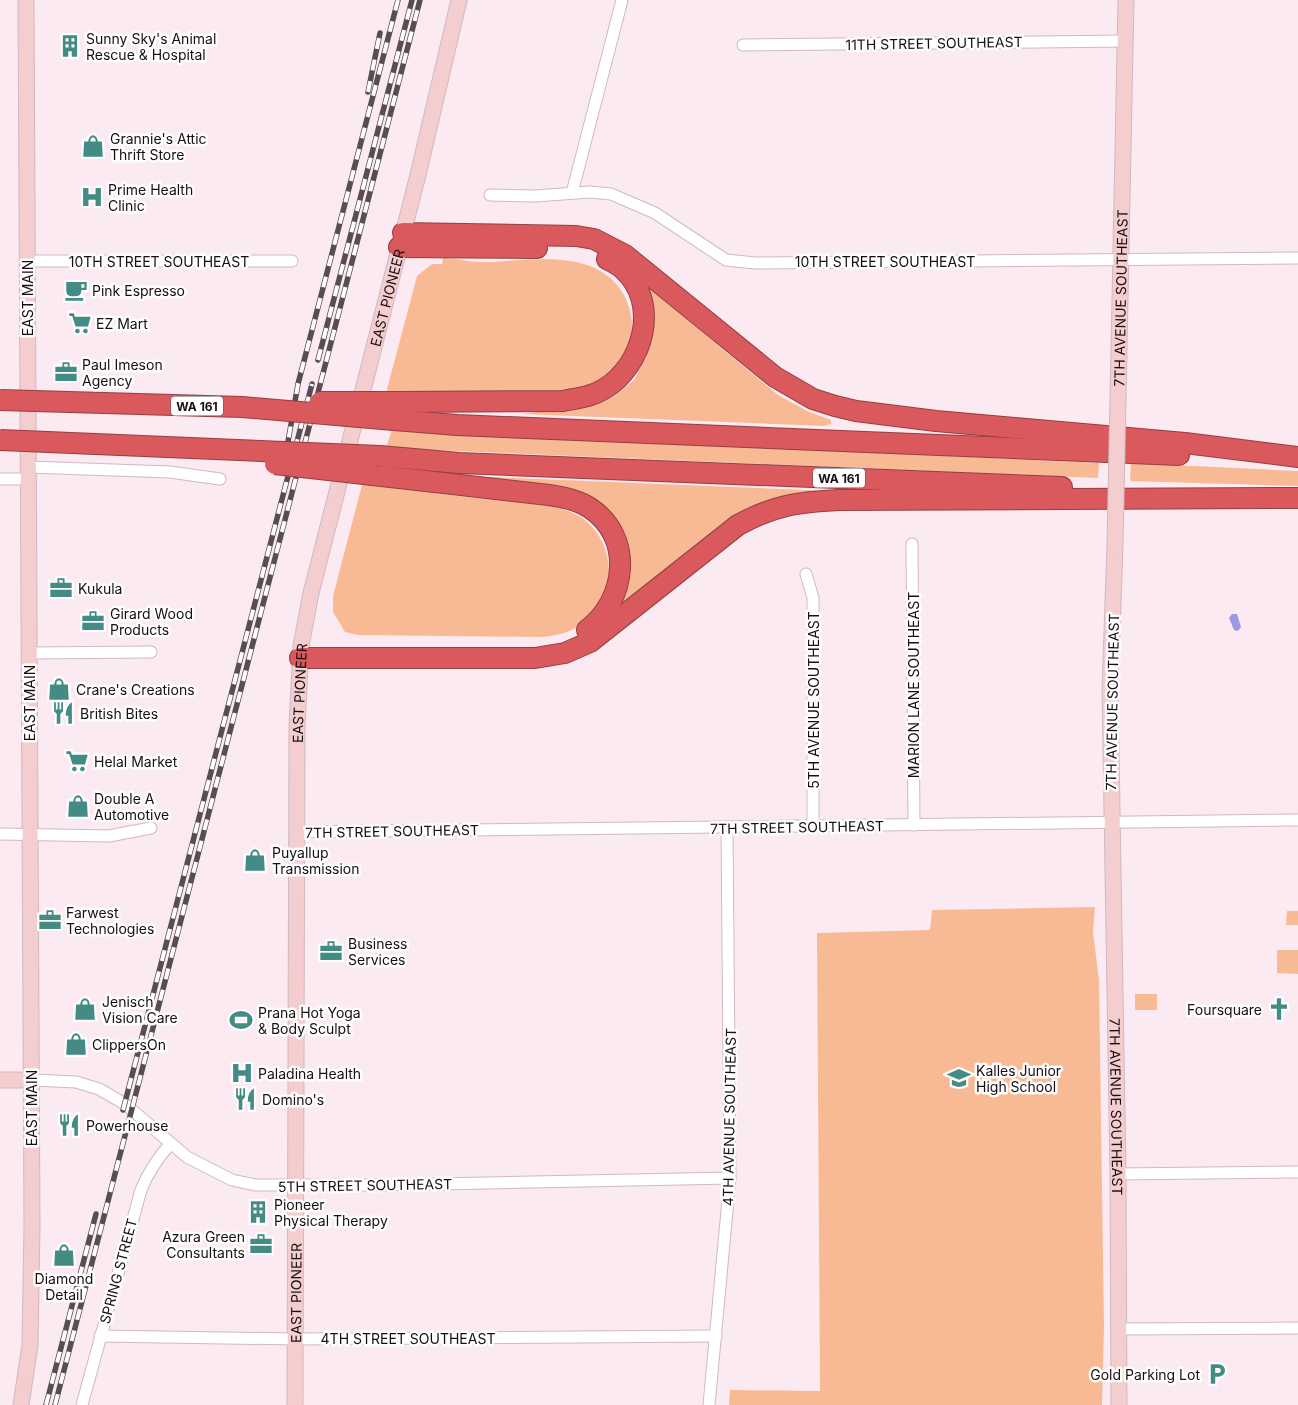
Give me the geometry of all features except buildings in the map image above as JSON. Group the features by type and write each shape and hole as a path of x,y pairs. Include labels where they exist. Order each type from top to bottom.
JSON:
{"highway":[{"path":"401,240 576,236 594,239 625,255 775,377 813,399 842,408 936,421 1185,442 1298,458"},
{"path":"396,411 587,397 604,389 630,367 638,352 644,316 641,299 634,282 623,269 601,255 578,249 401,240"},
{"name":"WA 161","path":"0,400 396,411 476,426 1298,458"},
{"path":"0,440 122,445 376,466 550,495 570,499 588,506 606,524 617,548 619,576 613,600 603,616 587,630 567,641 548,646 301,652"},
{"name":"WA 161","path":"376,466 479,463 1298,497"},
{"path":"301,652 535,658 565,654 590,642 738,525 758,514 784,505 839,500 1298,497"}],"main road":[{"name":"EAST MAIN","path":"21,1405 29,1360 31,1332 26,0"},
{"name":"EAST PIONEER","path":"295,1405 297,689 301,652 311,593 401,240 459,0"},
{"name":"7TH AVENUE SOUTHEAST","path":"1119,1405 1120,1329 1110,689 1122,259 1126,0"},
{"path":"0,1080 31,1080"}],"street":[{"path":"572,193 622,0"},
{"name":"11TH STREET SOUTHEAST","path":"743,45 1126,41"},
{"name":"10TH STREET SOUTHEAST","path":"490,195 611,194 655,213 726,260 755,263 1298,258"},
{"name":"10TH STREET SOUTHEAST","path":"27,261 292,261"},
{"path":"0,479 28,473 170,472 220,479"},
{"name":"MARION LANE SOUTHEAST","path":"912,544 914,825"},
{"name":"5TH AVENUE SOUTHEAST","path":"806,574 813,598 813,827"},
{"path":"29,654 151,652"},
{"name":"7TH STREET SOUTHEAST","path":"296,832 1298,820"},
{"path":"0,834 109,836 151,828"},
{"name":"4TH AVENUE SOUTHEAST","path":"709,1405 730,1178 727,828"},
{"name":"5TH STREET SOUTHEAST","path":"31,1080 76,1082 99,1089 131,1109 170,1144 210,1170 232,1180 264,1186 730,1178"},
{"name":"SPRING STREET","path":"82,1405 141,1190 147,1174 157,1158 170,1144"},
{"path":"1118,1174 1298,1172"},
{"path":"1120,1329 1298,1328"},
{"name":"4TH STREET SOUTHEAST","path":"100,1336 295,1339 716,1336"}],"shaded area":[{"path":"443,258 481,262 540,259 560,260 579,263 596,269 612,279 624,295 630,310 632,330 623,358 607,377 594,385 562,392 386,393 417,276 432,264 442,264"},
{"path":"639,280 778,395 807,411 831,420 831,424 825,426 522,414 597,404 616,395 634,380 647,356 652,328"},
{"path":"392,430 1099,463 1098,478 386,448"},
{"path":"1131,463 1298,471 1298,486 1130,481"},
{"path":"483,478 828,491 760,504 738,513 695,545 616,615 627,592 630,570 628,549 618,526"},
{"path":"363,481 447,495 556,507 579,516 589,523 596,532 606,552 609,573 605,598 595,611 577,627 566,632 543,637 358,635 345,632 333,612 333,596"},
{"path":"1232,614 1237,614 1241,627 1238,631 1234,630 1229,618"},
{"name":"Kalles Junior High School","path":"1095,907 1093,932 1099,980 1104,1327 1102,1405 729,1405 730,1390 820,1391 817,933 930,930 932,910"},
{"path":"1287,911 1298,911 1298,925 1286,925"},
{"path":"1277,950 1298,950 1298,974 1277,973"},
{"path":"1135,994 1157,994 1157,1010 1135,1010"}],"railway":[{"path":"285,459 298,384 398,0"},
{"path":"318,360 412,0"},
{"path":"55,1405 420,0"},
{"path":"368,92 380,33"},
{"path":"123,1110 312,384"},
{"path":"46,1405 96,1214"}],"place":[{"name":"Sunny Sky's Animal Rescue & Hospital","path":"70,46"},
{"name":"Grannie's Attic Thrift Store","path":"93,146"},
{"name":"Prime Health Clinic","path":"92,197"},
{"name":"Pink Espresso","path":"76,290"},
{"name":"EZ Mart","path":"80,323"},
{"name":"Paul Imeson Agency","path":"66,372"},
{"name":"Kukula","path":"61,588"},
{"name":"Girard Wood Products","path":"93,621"},
{"name":"Crane's Creations","path":"59,689"},
{"name":"British Bites","path":"63,713"},
{"name":"Helal Market","path":"77,761"},
{"name":"Double A Automotive","path":"78,806"},
{"name":"Puyallup Transmission","path":"255,860"},
{"name":"Farwest Technologies","path":"50,920"},
{"name":"Business Services","path":"331,951"},
{"name":"Jenisch Vision Care","path":"85,1009"},
{"name":"Foursquare","path":"1279,1009"},
{"name":"Prana Hot Yoga & Body Sculpt","path":"241,1020"},
{"name":"ClippersOn","path":"76,1044"},
{"name":"Paladina Health","path":"242,1073"},
{"name":"Kalles Junior High School","path":"959,1078"},
{"name":"Domino's","path":"245,1099"},
{"name":"Powerhouse","path":"69,1125"},
{"name":"Pioneer Physical Therapy","path":"258,1212"},
{"name":"Azura Green Consultants","path":"261,1244"},
{"name":"Diamond Detail","path":"64,1255"},
{"name":"Gold Parking Lot","path":"1217,1374"}]}
